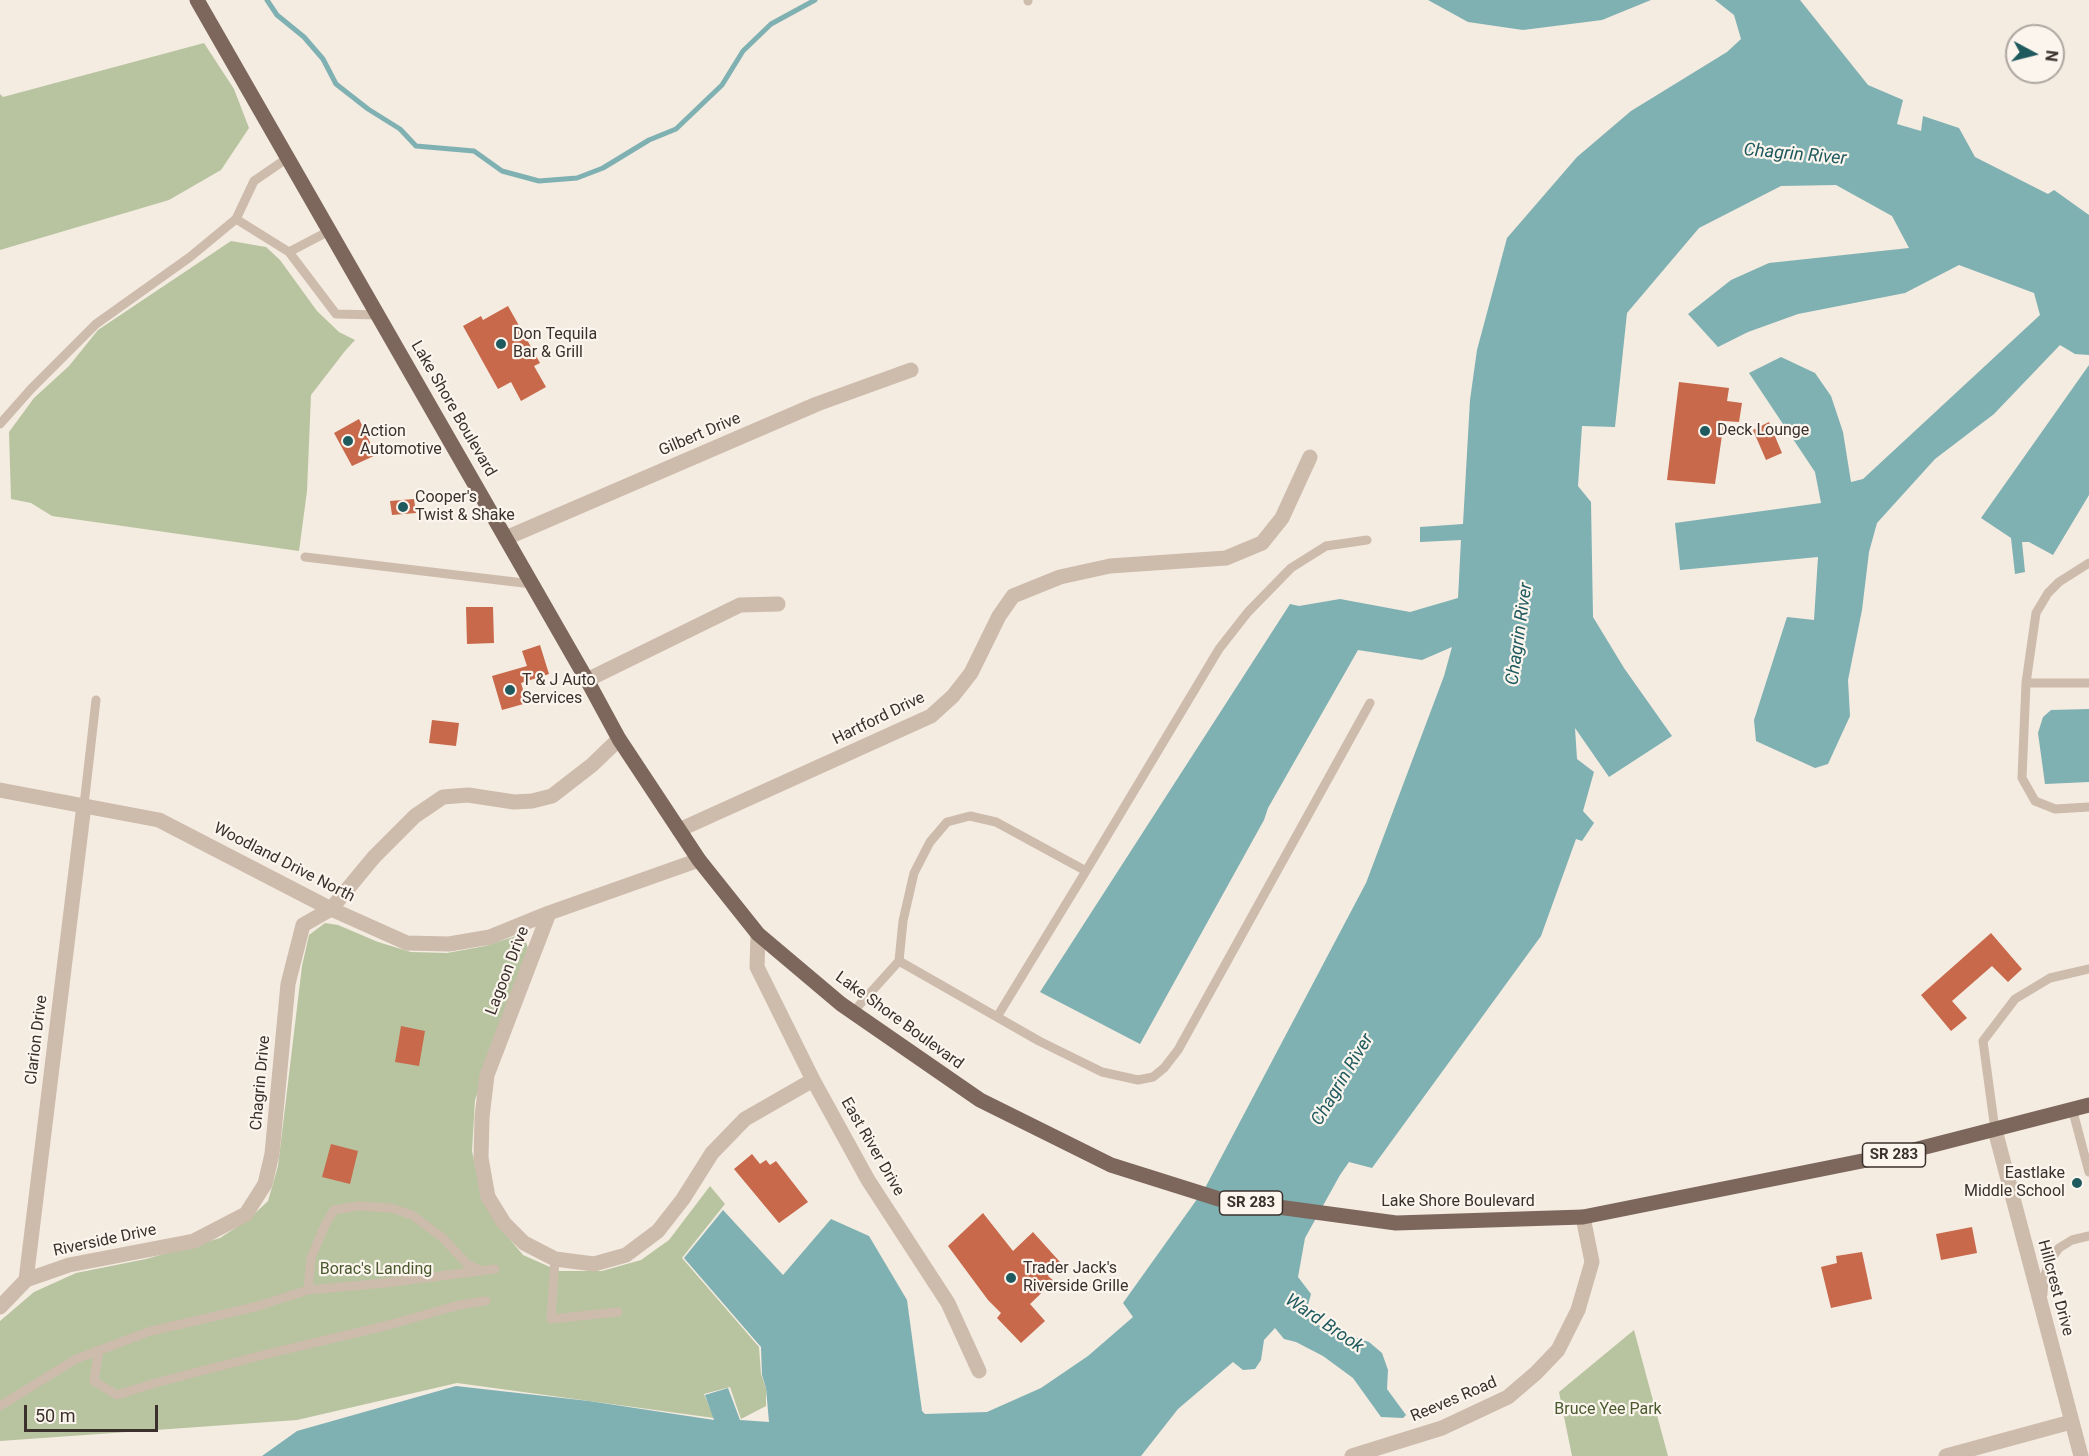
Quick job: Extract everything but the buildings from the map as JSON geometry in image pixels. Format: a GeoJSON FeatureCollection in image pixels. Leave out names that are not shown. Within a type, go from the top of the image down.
{"type":"FeatureCollection","features":[{"type":"Feature","properties":{"kind":"main road","name":"Lake Shore Boulevard"},"geometry":{"type":"LineString","coordinates":[[198,0],[507,538],[619,739],[699,860],[758,934],[853,1012],[980,1100],[1110,1165],[1219,1199],[1396,1223],[1583,1217],[1902,1154],[2089,1105]]}},
{"type":"Feature","properties":{"kind":"street","name":"Gilbert Drive"},"geometry":{"type":"LineString","coordinates":[[507,538],[817,404],[911,369]]}},
{"type":"Feature","properties":{"kind":"street","name":"Hartford Drive"},"geometry":{"type":"LineString","coordinates":[[679,830],[931,717],[953,696],[971,673],[999,616],[1013,596],[1060,577],[1110,566],[1226,558],[1262,543],[1281,518],[1310,457]]}},
{"type":"Feature","properties":{"kind":"street"},"geometry":{"type":"LineString","coordinates":[[587,680],[740,605],[778,604]]}},
{"type":"Feature","properties":{"kind":"street"},"geometry":{"type":"LineString","coordinates":[[331,909],[374,857],[415,816],[443,797],[468,795],[514,802],[532,801],[552,796],[619,739]]}},
{"type":"Feature","properties":{"kind":"street","name":"Woodland Drive North"},"geometry":{"type":"LineString","coordinates":[[0,790],[159,819],[331,909],[407,943],[449,944],[490,937],[549,913]]}},
{"type":"Feature","properties":{"kind":"street","name":"Clarion Drive"},"geometry":{"type":"LineString","coordinates":[[26,1280],[84,805]]}},
{"type":"Feature","properties":{"kind":"street","name":"Lagoon Drive"},"geometry":{"type":"LineString","coordinates":[[555,1259],[524,1244],[504,1223],[488,1197],[481,1158],[482,1117],[488,1075],[549,913],[699,860]]}},
{"type":"Feature","properties":{"kind":"street","name":"Chagrin Drive"},"geometry":{"type":"LineString","coordinates":[[194,1241],[246,1214],[265,1184],[272,1154],[288,984],[303,925],[331,909]]}},
{"type":"Feature","properties":{"kind":"street","name":"East River Drive"},"geometry":{"type":"LineString","coordinates":[[758,934],[757,967],[813,1080],[868,1180],[948,1303],[979,1371]]}},
{"type":"Feature","properties":{"kind":"street"},"geometry":{"type":"LineString","coordinates":[[555,1259],[594,1264],[626,1255],[658,1231],[683,1199],[712,1153],[745,1119],[813,1080]]}},
{"type":"Feature","properties":{"kind":"street","name":"Hillcrest Drive"},"geometry":{"type":"LineString","coordinates":[[1995,1130],[2081,1456]]}},
{"type":"Feature","properties":{"kind":"street","name":"Reeves Road"},"geometry":{"type":"LineString","coordinates":[[1352,1456],[1442,1428],[1508,1397],[1536,1373],[1558,1350],[1578,1310],[1592,1262],[1583,1217]]}},
{"type":"Feature","properties":{"kind":"street","name":"Riverside Drive"},"geometry":{"type":"LineString","coordinates":[[0,1307],[26,1280],[69,1265],[194,1241]]}},
{"type":"Feature","properties":{"kind":"street"},"geometry":{"type":"LineString","coordinates":[[1946,1456],[2072,1422]]}},
{"type":"Feature","properties":{"kind":"lane"},"geometry":{"type":"LineString","coordinates":[[0,424],[31,389],[96,324],[190,257],[236,219],[254,181],[289,157]]}},
{"type":"Feature","properties":{"kind":"lane"},"geometry":{"type":"LineString","coordinates":[[236,219],[289,252],[336,314],[379,315]]}},
{"type":"Feature","properties":{"kind":"lane"},"geometry":{"type":"LineString","coordinates":[[289,252],[331,230]]}},
{"type":"Feature","properties":{"kind":"lane"},"geometry":{"type":"LineString","coordinates":[[997,1017],[1220,649],[1248,612],[1291,568],[1326,546],[1367,540]]}},
{"type":"Feature","properties":{"kind":"lane"},"geometry":{"type":"LineString","coordinates":[[305,556],[532,584]]}},
{"type":"Feature","properties":{"kind":"lane"},"geometry":{"type":"LineString","coordinates":[[2089,563],[2059,582],[2048,593],[2036,613],[2026,683],[2022,778],[2035,801],[2055,809],[2089,807]]}},
{"type":"Feature","properties":{"kind":"lane"},"geometry":{"type":"LineString","coordinates":[[2026,683],[2089,683]]}},
{"type":"Feature","properties":{"kind":"lane"},"geometry":{"type":"LineString","coordinates":[[84,805],[96,700]]}},
{"type":"Feature","properties":{"kind":"lane"},"geometry":{"type":"LineString","coordinates":[[899,961],[997,1017],[1102,1072],[1138,1080],[1153,1077],[1164,1068],[1178,1050],[1370,703]]}},
{"type":"Feature","properties":{"kind":"lane"},"geometry":{"type":"LineString","coordinates":[[853,1012],[899,961],[903,921],[914,873],[930,842],[947,822],[970,816],[996,822],[1086,871]]}},
{"type":"Feature","properties":{"kind":"lane"},"geometry":{"type":"LineString","coordinates":[[1995,1130],[1983,1041],[2015,999],[2050,978],[2089,969]]}},
{"type":"Feature","properties":{"kind":"lane"},"geometry":{"type":"LineString","coordinates":[[2072,1108],[2089,1172]]}},
{"type":"Feature","properties":{"kind":"lane"},"geometry":{"type":"LineString","coordinates":[[308,1290],[311,1258],[325,1225],[334,1210],[358,1206],[391,1208],[412,1215],[443,1238],[467,1264],[482,1271]]}},
{"type":"Feature","properties":{"kind":"lane"},"geometry":{"type":"LineString","coordinates":[[2043,1315],[2044,1278],[2050,1260],[2059,1248],[2072,1240],[2089,1236]]}},
{"type":"Feature","properties":{"kind":"lane"},"geometry":{"type":"LineString","coordinates":[[555,1259],[550,1319],[618,1312]]}},
{"type":"Feature","properties":{"kind":"lane"},"geometry":{"type":"LineString","coordinates":[[0,1406],[76,1359],[151,1331],[255,1307],[308,1290],[495,1269]]}},
{"type":"Feature","properties":{"kind":"lane"},"geometry":{"type":"LineString","coordinates":[[99,1350],[94,1381],[117,1395],[155,1383],[389,1325],[459,1305],[486,1301]]}},
{"type":"Feature","properties":{"kind":"green space"},"geometry":{"type":"Polygon","coordinates":[[[204,43],[234,89],[249,128],[221,170],[169,200],[0,250],[0,94],[3,97],[204,43]]]}},
{"type":"Feature","properties":{"kind":"green space"},"geometry":{"type":"Polygon","coordinates":[[[231,241],[266,247],[280,260],[317,311],[339,332],[355,340],[311,395],[307,491],[299,551],[52,516],[31,503],[11,499],[9,432],[34,398],[69,366],[98,330],[231,241]]]}},
{"type":"Feature","properties":{"kind":"green space","name":"Borac's Landing"},"geometry":{"type":"Polygon","coordinates":[[[325,923],[338,925],[378,942],[411,952],[447,953],[485,946],[516,936],[525,939],[529,951],[475,1100],[472,1151],[481,1194],[503,1231],[523,1255],[559,1271],[602,1271],[641,1260],[669,1240],[710,1186],[725,1204],[682,1258],[759,1347],[761,1374],[766,1388],[766,1406],[741,1419],[730,1387],[704,1394],[714,1418],[457,1383],[297,1420],[0,1441],[0,1321],[34,1292],[76,1273],[146,1259],[220,1238],[249,1219],[268,1201],[278,1166],[302,966],[309,935],[325,923]]]}},
{"type":"Feature","properties":{"kind":"green space","name":"Bruce Yee Park"},"geometry":{"type":"Polygon","coordinates":[[[1634,1330],[1668,1456],[1572,1456],[1559,1392],[1634,1330]]]}},
{"type":"Feature","properties":{"kind":"water"},"geometry":{"type":"Polygon","coordinates":[[[1428,0],[1651,0],[1602,20],[1523,30],[1468,22],[1428,0]]]}},
{"type":"Feature","properties":{"kind":"water","name":"Chagrin River"},"geometry":{"type":"Polygon","coordinates":[[[1715,0],[1800,0],[1868,85],[1903,100],[1897,124],[1921,131],[1923,116],[1959,128],[1975,157],[2048,194],[2054,190],[2089,215],[2089,355],[2075,354],[2060,345],[1994,414],[1935,459],[1877,523],[1869,552],[1862,610],[1848,680],[1850,716],[1828,764],[1815,768],[1756,741],[1754,720],[1787,617],[1814,620],[1818,557],[1680,570],[1675,523],[1821,503],[1815,472],[1749,373],[1781,357],[1815,373],[1831,396],[1843,432],[1851,482],[1863,479],[2040,315],[2034,293],[1959,265],[1905,293],[1798,314],[1748,332],[1718,347],[1688,314],[1731,280],[1769,263],[1909,248],[1892,216],[1836,185],[1781,186],[1699,228],[1627,313],[1615,427],[1582,426],[1578,486],[1591,502],[1593,617],[1624,668],[1672,736],[1609,777],[1575,728],[1577,759],[1594,772],[1583,811],[1594,823],[1582,841],[1576,839],[1541,936],[1372,1168],[1349,1162],[1305,1238],[1298,1277],[1311,1294],[1305,1316],[1320,1326],[1369,1342],[1382,1353],[1388,1370],[1387,1389],[1406,1415],[1403,1418],[1381,1417],[1353,1378],[1323,1356],[1296,1342],[1284,1339],[1275,1328],[1264,1340],[1261,1360],[1255,1369],[1243,1370],[1233,1362],[1178,1409],[1141,1456],[262,1456],[297,1431],[456,1386],[589,1401],[714,1420],[705,1395],[728,1388],[740,1420],[769,1422],[766,1388],[762,1375],[761,1347],[684,1258],[723,1210],[783,1275],[831,1219],[869,1236],[907,1300],[922,1411],[925,1414],[987,1412],[1041,1388],[1088,1356],[1133,1317],[1123,1303],[1205,1188],[1366,883],[1444,676],[1452,647],[1422,660],[1358,650],[1268,808],[1264,820],[1140,1044],[1040,992],[1290,604],[1299,606],[1340,599],[1410,612],[1458,598],[1461,540],[1420,542],[1420,527],[1463,524],[1470,400],[1477,350],[1507,238],[1577,157],[1631,111],[1727,52],[1741,39],[1734,15],[1715,0]]]}},
{"type":"Feature","properties":{"kind":"water"},"geometry":{"type":"Polygon","coordinates":[[[2089,365],[2089,495],[2053,555],[2029,542],[2022,542],[2025,572],[2015,574],[2011,538],[1981,518],[2089,365]]]}},
{"type":"Feature","properties":{"kind":"water"},"geometry":{"type":"Polygon","coordinates":[[[2089,709],[2089,782],[2045,784],[2038,733],[2043,717],[2051,710],[2089,709]]]}},
{"type":"Feature","properties":{"kind":"waterway"},"geometry":{"type":"LineString","coordinates":[[267,0],[277,15],[304,37],[323,59],[336,84],[368,109],[400,129],[416,146],[474,151],[502,171],[539,181],[577,178],[603,168],[649,140],[676,129],[722,85],[743,51],[771,24],[815,0]]}},
{"type":"Feature","properties":{"kind":"place","name":"Don Tequila Bar & Grill"},"geometry":{"type":"Point","coordinates":[501,344]}},
{"type":"Feature","properties":{"kind":"place","name":"Deck Lounge"},"geometry":{"type":"Point","coordinates":[1705,431]}},
{"type":"Feature","properties":{"kind":"place","name":"Action Automotive"},"geometry":{"type":"Point","coordinates":[348,441]}},
{"type":"Feature","properties":{"kind":"place","name":"Cooper's Twist & Shake"},"geometry":{"type":"Point","coordinates":[403,507]}},
{"type":"Feature","properties":{"kind":"place","name":"T & J Auto Services"},"geometry":{"type":"Point","coordinates":[510,690]}},
{"type":"Feature","properties":{"kind":"place","name":"Eastlake Middle School"},"geometry":{"type":"Point","coordinates":[2077,1183]}},
{"type":"Feature","properties":{"kind":"place","name":"Trader Jack's Riverside Grille"},"geometry":{"type":"Point","coordinates":[1011,1278]}},
{"type":"Feature","properties":{"kind":"water label","name":"Ward Brook"},"geometry":{"type":"Point","coordinates":[1324,1324]}}]}
